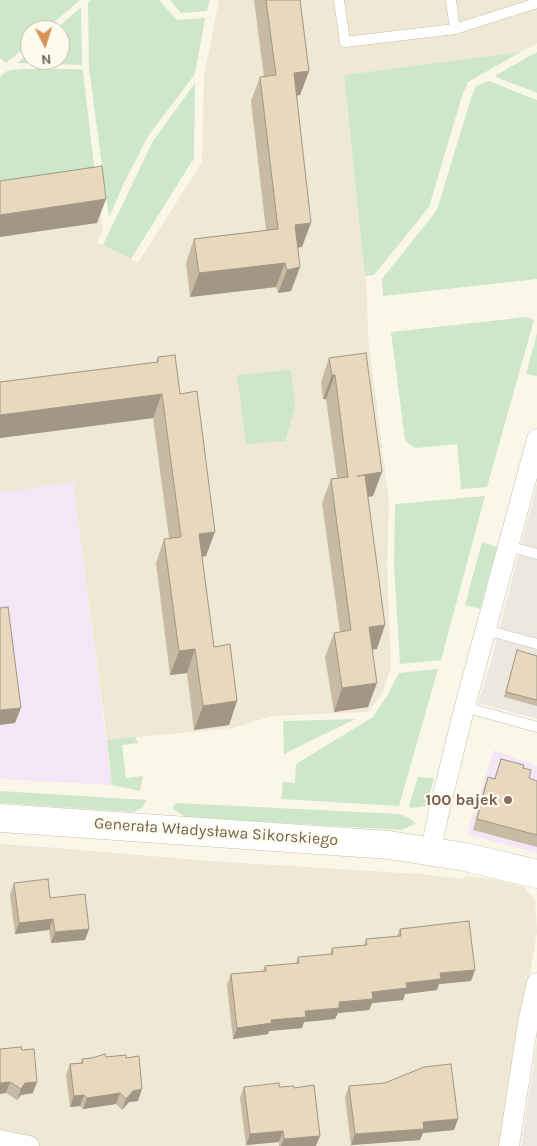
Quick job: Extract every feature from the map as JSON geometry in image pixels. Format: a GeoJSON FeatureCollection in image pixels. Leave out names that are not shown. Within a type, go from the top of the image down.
{"type":"FeatureCollection","features":[{"type":"Feature","properties":{"kind":"main road","name":"Generała Władysława Sikorskiego"},"geometry":{"type":"LineString","coordinates":[[0,818],[355,842],[431,850],[537,874]]}},
{"type":"Feature","properties":{"kind":"street"},"geometry":{"type":"LineString","coordinates":[[431,850],[464,707],[508,546],[533,468],[537,439]]}},
{"type":"Feature","properties":{"kind":"street"},"geometry":{"type":"LineString","coordinates":[[509,1146],[533,1023],[537,983]]}},
{"type":"Feature","properties":{"kind":"street"},"geometry":{"type":"LineString","coordinates":[[0,1140],[29,1146]]}},
{"type":"Feature","properties":{"kind":"lane"},"geometry":{"type":"LineString","coordinates":[[339,0],[345,42],[455,29],[537,3]]}},
{"type":"Feature","properties":{"kind":"lane"},"geometry":{"type":"LineString","coordinates":[[451,0],[455,29]]}},
{"type":"Feature","properties":{"kind":"lane"},"geometry":{"type":"LineString","coordinates":[[508,546],[537,554]]}},
{"type":"Feature","properties":{"kind":"lane"},"geometry":{"type":"LineString","coordinates":[[486,630],[537,644]]}},
{"type":"Feature","properties":{"kind":"lane"},"geometry":{"type":"LineString","coordinates":[[464,707],[537,727]]}},
{"type":"Feature","properties":{"kind":"shaded area"},"geometry":{"type":"Polygon","coordinates":[[[219,0],[537,0],[537,43],[521,52],[344,75],[367,294],[368,336],[389,502],[387,565],[391,667],[383,692],[368,712],[272,716],[233,728],[107,740],[73,483],[0,493],[0,195],[96,182],[103,231],[97,242],[138,263],[202,162],[204,76],[219,0]]]}},
{"type":"Feature","properties":{"kind":"shaded area"},"geometry":{"type":"Polygon","coordinates":[[[73,482],[112,785],[0,779],[0,493],[73,482]]]}},
{"type":"Feature","properties":{"kind":"shaded area"},"geometry":{"type":"Polygon","coordinates":[[[537,484],[537,719],[478,703],[490,665],[537,484]]]}},
{"type":"Feature","properties":{"kind":"shaded area","name":"100 bajek"},"geometry":{"type":"Polygon","coordinates":[[[494,750],[537,766],[537,853],[467,834],[494,750]]]}},
{"type":"Feature","properties":{"kind":"shaded area"},"geometry":{"type":"Polygon","coordinates":[[[0,844],[209,861],[419,874],[463,879],[465,876],[497,880],[524,887],[535,900],[537,932],[501,1146],[0,1146],[0,844]]]}},
{"type":"Feature","properties":{"kind":"shaded area"},"geometry":{"type":"Polygon","coordinates":[[[537,1041],[537,1146],[521,1146],[537,1041]]]}},
{"type":"Feature","properties":{"kind":"green space"},"geometry":{"type":"Polygon","coordinates":[[[0,0],[80,0],[57,20],[20,20],[20,51],[6,63],[0,58],[0,0]]]}},
{"type":"Feature","properties":{"kind":"green space"},"geometry":{"type":"Polygon","coordinates":[[[91,0],[159,0],[177,20],[205,18],[195,74],[148,136],[123,185],[109,218],[89,68],[88,2],[91,0]]]}},
{"type":"Feature","properties":{"kind":"green space"},"geometry":{"type":"Polygon","coordinates":[[[170,0],[210,0],[207,11],[181,13],[170,0]]]}},
{"type":"Feature","properties":{"kind":"green space"},"geometry":{"type":"Polygon","coordinates":[[[81,7],[82,65],[70,65],[70,20],[66,20],[81,7]]]}},
{"type":"Feature","properties":{"kind":"green space"},"geometry":{"type":"Polygon","coordinates":[[[521,52],[468,82],[462,96],[429,207],[374,275],[365,276],[344,75],[521,52]]]}},
{"type":"Feature","properties":{"kind":"green space"},"geometry":{"type":"Polygon","coordinates":[[[537,52],[537,93],[496,77],[496,75],[537,52]]]}},
{"type":"Feature","properties":{"kind":"green space"},"geometry":{"type":"Polygon","coordinates":[[[81,69],[83,71],[96,182],[0,195],[0,77],[7,71],[81,69]]]}},
{"type":"Feature","properties":{"kind":"green space"},"geometry":{"type":"Polygon","coordinates":[[[489,81],[537,100],[537,279],[383,296],[382,279],[437,210],[471,98],[476,86],[489,81]]]}},
{"type":"Feature","properties":{"kind":"green space"},"geometry":{"type":"Polygon","coordinates":[[[195,83],[194,158],[131,259],[103,245],[153,141],[195,83]]]}},
{"type":"Feature","properties":{"kind":"green space"},"geometry":{"type":"Polygon","coordinates":[[[527,317],[534,320],[487,487],[461,489],[457,444],[416,448],[405,440],[391,332],[527,317]]]}},
{"type":"Feature","properties":{"kind":"green space"},"geometry":{"type":"Polygon","coordinates":[[[537,333],[537,376],[526,374],[537,333]]]}},
{"type":"Feature","properties":{"kind":"green space"},"geometry":{"type":"Polygon","coordinates":[[[291,370],[295,407],[285,441],[246,444],[237,375],[291,370]]]}},
{"type":"Feature","properties":{"kind":"green space"},"geometry":{"type":"Polygon","coordinates":[[[485,496],[441,660],[400,664],[394,565],[395,504],[485,496]]]}},
{"type":"Feature","properties":{"kind":"green space"},"geometry":{"type":"Polygon","coordinates":[[[482,542],[497,547],[480,609],[465,605],[482,542]]]}},
{"type":"Feature","properties":{"kind":"green space"},"geometry":{"type":"Polygon","coordinates":[[[438,669],[399,806],[281,799],[283,782],[295,783],[296,764],[373,717],[399,673],[438,669]]]}},
{"type":"Feature","properties":{"kind":"green space"},"geometry":{"type":"Polygon","coordinates":[[[355,719],[284,754],[283,721],[355,719]]]}},
{"type":"Feature","properties":{"kind":"green space"},"geometry":{"type":"Polygon","coordinates":[[[135,737],[138,743],[122,745],[126,778],[143,776],[140,791],[112,785],[107,740],[135,737]]]}},
{"type":"Feature","properties":{"kind":"green space"},"geometry":{"type":"Polygon","coordinates":[[[418,777],[434,778],[427,806],[410,808],[409,805],[418,777]]]}},
{"type":"Feature","properties":{"kind":"green space"},"geometry":{"type":"Polygon","coordinates":[[[0,791],[147,800],[142,808],[133,812],[0,803],[0,791]]]}},
{"type":"Feature","properties":{"kind":"green space"},"geometry":{"type":"Polygon","coordinates":[[[176,803],[398,814],[410,818],[416,824],[401,830],[185,817],[172,808],[176,803]]]}},
{"type":"Feature","properties":{"kind":"building"},"geometry":{"type":"Polygon","coordinates":[[[266,0],[300,0],[309,71],[294,73],[311,223],[295,225],[300,267],[287,270],[285,263],[199,273],[194,239],[278,229],[260,77],[276,75],[266,0]]]}},
{"type":"Feature","properties":{"kind":"building"},"geometry":{"type":"Polygon","coordinates":[[[102,166],[106,199],[0,215],[0,181],[102,166]]]}},
{"type":"Feature","properties":{"kind":"building"},"geometry":{"type":"Polygon","coordinates":[[[366,353],[382,472],[357,476],[365,475],[385,625],[369,627],[377,683],[342,688],[334,633],[351,630],[331,479],[348,477],[335,375],[332,375],[329,358],[366,353]]]}},
{"type":"Feature","properties":{"kind":"building"},"geometry":{"type":"Polygon","coordinates":[[[175,355],[180,394],[197,391],[215,532],[199,534],[214,647],[230,644],[237,701],[203,706],[195,649],[179,651],[164,539],[181,537],[162,394],[0,415],[0,382],[158,362],[158,357],[175,355]]]}},
{"type":"Feature","properties":{"kind":"building"},"geometry":{"type":"Polygon","coordinates":[[[8,607],[21,708],[0,710],[0,608],[8,607]]]}},
{"type":"Feature","properties":{"kind":"building"},"geometry":{"type":"Polygon","coordinates":[[[517,650],[537,656],[537,700],[506,692],[517,650]]]}},
{"type":"Feature","properties":{"kind":"building","name":"100 bajek"},"geometry":{"type":"Polygon","coordinates":[[[501,759],[524,765],[523,768],[531,770],[529,778],[537,781],[537,835],[477,819],[488,777],[495,779],[501,759]]]}},
{"type":"Feature","properties":{"kind":"building"},"geometry":{"type":"Polygon","coordinates":[[[48,879],[50,898],[85,894],[89,929],[55,932],[53,919],[19,923],[14,883],[48,879]]]}},
{"type":"Feature","properties":{"kind":"building"},"geometry":{"type":"Polygon","coordinates":[[[469,921],[475,970],[440,973],[441,979],[406,983],[407,988],[372,992],[373,999],[339,1002],[339,1008],[305,1011],[306,1017],[271,1020],[272,1023],[237,1028],[231,974],[266,971],[265,966],[299,963],[298,957],[333,954],[332,948],[367,945],[366,939],[401,936],[400,929],[469,921]]]}},
{"type":"Feature","properties":{"kind":"building"},"geometry":{"type":"Polygon","coordinates":[[[21,1047],[22,1050],[34,1049],[37,1082],[25,1083],[21,1089],[10,1082],[0,1083],[0,1049],[21,1047]]]}},
{"type":"Feature","properties":{"kind":"building"},"geometry":{"type":"Polygon","coordinates":[[[105,1054],[106,1057],[126,1055],[126,1058],[139,1056],[142,1089],[133,1091],[126,1099],[120,1093],[87,1098],[84,1095],[74,1096],[70,1064],[83,1063],[82,1059],[105,1054]]]}},
{"type":"Feature","properties":{"kind":"building"},"geometry":{"type":"Polygon","coordinates":[[[451,1064],[458,1119],[423,1122],[424,1129],[355,1134],[349,1086],[385,1083],[424,1067],[451,1064]]]}},
{"type":"Feature","properties":{"kind":"building"},"geometry":{"type":"Polygon","coordinates":[[[279,1083],[279,1087],[294,1086],[294,1088],[314,1085],[320,1136],[284,1139],[283,1131],[250,1134],[244,1087],[279,1083]]]}},
{"type":"Feature","properties":{"kind":"place","name":"100 bajek"},"geometry":{"type":"Point","coordinates":[508,800]}}]}
